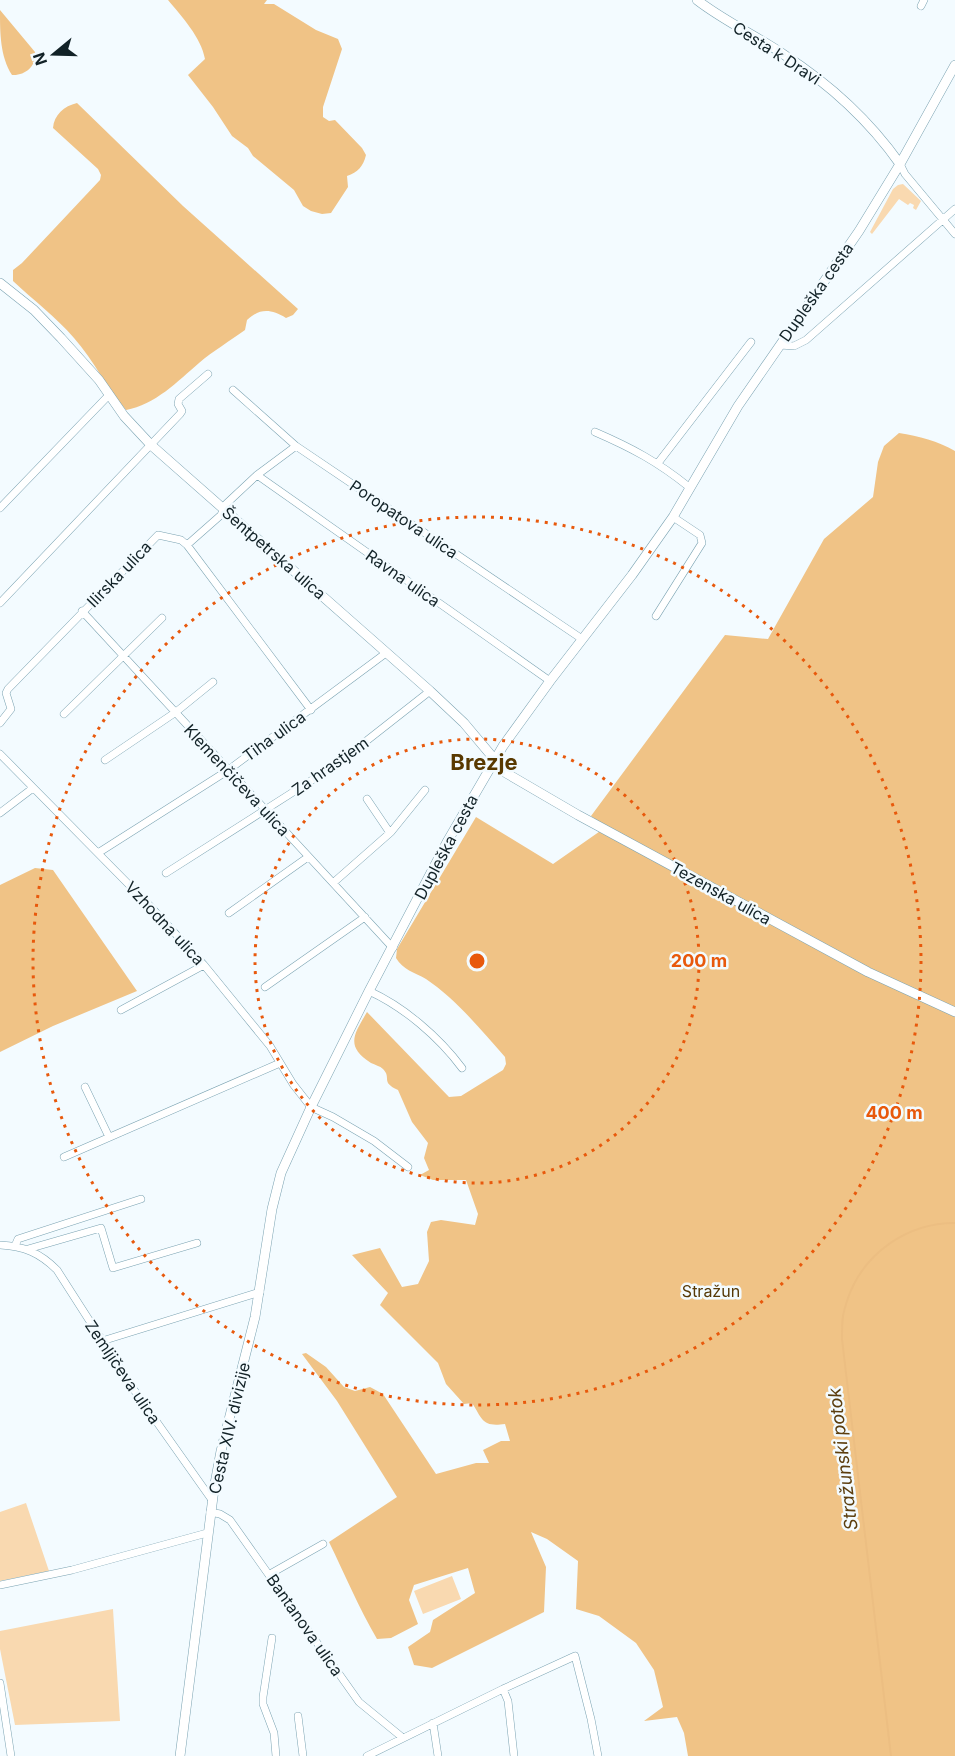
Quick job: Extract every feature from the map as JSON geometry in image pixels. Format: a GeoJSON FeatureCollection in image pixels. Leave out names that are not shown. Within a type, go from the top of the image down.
{"type":"FeatureCollection","features":[{"type":"Feature","properties":{"kind":"street","name":"Cesta k Dravi"},"geometry":{"type":"LineString","coordinates":[[697,0],[781,52],[831,88],[874,129],[900,164]]}},
{"type":"Feature","properties":{"kind":"street","name":"Dupleška cesta"},"geometry":{"type":"LineString","coordinates":[[311,1107],[447,842],[494,761],[550,681],[632,575],[673,517],[738,406],[842,257],[900,164],[955,65]]}},
{"type":"Feature","properties":{"kind":"street"},"geometry":{"type":"LineString","coordinates":[[900,164],[905,174],[955,234]]}},
{"type":"Feature","properties":{"kind":"street"},"geometry":{"type":"LineString","coordinates":[[780,345],[794,346],[806,340],[955,209]]}},
{"type":"Feature","properties":{"kind":"street","name":"Šentpetrska ulica"},"geometry":{"type":"LineString","coordinates":[[0,283],[34,310],[61,338],[124,416],[151,445],[430,691],[464,723],[494,761]]}},
{"type":"Feature","properties":{"kind":"street"},"geometry":{"type":"LineString","coordinates":[[658,463],[751,342]]}},
{"type":"Feature","properties":{"kind":"street"},"geometry":{"type":"LineString","coordinates":[[0,603],[180,414],[179,399],[208,374]]}},
{"type":"Feature","properties":{"kind":"street","name":"Poropatova ulica"},"geometry":{"type":"LineString","coordinates":[[232,390],[296,446],[582,639]]}},
{"type":"Feature","properties":{"kind":"street"},"geometry":{"type":"LineString","coordinates":[[0,508],[109,395]]}},
{"type":"Feature","properties":{"kind":"street"},"geometry":{"type":"LineString","coordinates":[[595,432],[630,447],[658,463],[689,488]]}},
{"type":"Feature","properties":{"kind":"street"},"geometry":{"type":"LineString","coordinates":[[296,446],[257,475],[226,504],[221,515],[187,545],[311,710]]}},
{"type":"Feature","properties":{"kind":"street","name":"Ravna ulica"},"geometry":{"type":"LineString","coordinates":[[257,475],[550,681]]}},
{"type":"Feature","properties":{"kind":"street"},"geometry":{"type":"LineString","coordinates":[[656,616],[702,543],[700,535],[673,517]]}},
{"type":"Feature","properties":{"kind":"street","name":"Ilirska ulica"},"geometry":{"type":"LineString","coordinates":[[0,723],[11,709],[6,693],[8,689],[155,536],[164,535],[181,540],[187,545]]}},
{"type":"Feature","properties":{"kind":"street","name":"Klemenčičeva ulica"},"geometry":{"type":"LineString","coordinates":[[82,611],[176,712],[227,771],[393,948]]}},
{"type":"Feature","properties":{"kind":"street"},"geometry":{"type":"LineString","coordinates":[[64,714],[162,618]]}},
{"type":"Feature","properties":{"kind":"street","name":"Tiha ulica"},"geometry":{"type":"LineString","coordinates":[[98,852],[227,771],[386,653]]}},
{"type":"Feature","properties":{"kind":"street"},"geometry":{"type":"LineString","coordinates":[[105,760],[176,712],[213,682]]}},
{"type":"Feature","properties":{"kind":"street","name":"Za hrastjem"},"geometry":{"type":"LineString","coordinates":[[165,873],[265,811],[351,753],[430,691]]}},
{"type":"Feature","properties":{"kind":"street","name":"Vzhodna ulica"},"geometry":{"type":"LineString","coordinates":[[0,754],[98,852],[204,965],[259,1031],[311,1107]]}},
{"type":"Feature","properties":{"kind":"street","name":"Tezenska ulica"},"geometry":{"type":"LineString","coordinates":[[494,761],[506,773],[718,891],[868,972],[955,1012]]}},
{"type":"Feature","properties":{"kind":"street"},"geometry":{"type":"LineString","coordinates":[[0,813],[33,788]]}},
{"type":"Feature","properties":{"kind":"street"},"geometry":{"type":"LineString","coordinates":[[333,883],[390,832],[425,789]]}},
{"type":"Feature","properties":{"kind":"street"},"geometry":{"type":"LineString","coordinates":[[368,799],[390,832]]}},
{"type":"Feature","properties":{"kind":"street"},"geometry":{"type":"LineString","coordinates":[[229,913],[308,856]]}},
{"type":"Feature","properties":{"kind":"street"},"geometry":{"type":"LineString","coordinates":[[265,987],[365,917]]}},
{"type":"Feature","properties":{"kind":"street"},"geometry":{"type":"LineString","coordinates":[[122,1010],[204,965]]}},
{"type":"Feature","properties":{"kind":"street"},"geometry":{"type":"LineString","coordinates":[[369,991],[398,1007],[415,1021],[453,1055],[462,1068]]}},
{"type":"Feature","properties":{"kind":"street"},"geometry":{"type":"LineString","coordinates":[[64,1157],[280,1063]]}},
{"type":"Feature","properties":{"kind":"street"},"geometry":{"type":"LineString","coordinates":[[85,1087],[109,1137]]}},
{"type":"Feature","properties":{"kind":"street"},"geometry":{"type":"LineString","coordinates":[[311,1107],[374,1141],[408,1167]]}},
{"type":"Feature","properties":{"kind":"street","name":"Cesta XIV. divizije"},"geometry":{"type":"LineString","coordinates":[[180,1756],[207,1533],[221,1451],[248,1350],[277,1186],[311,1107]]}},
{"type":"Feature","properties":{"kind":"street"},"geometry":{"type":"LineString","coordinates":[[15,1246],[18,1239],[141,1199]]}},
{"type":"Feature","properties":{"kind":"street","name":"Zemljičeva ulica"},"geometry":{"type":"LineString","coordinates":[[28,1249],[101,1228],[113,1268],[197,1243]]}},
{"type":"Feature","properties":{"kind":"street","name":"Zemljičeva ulica"},"geometry":{"type":"LineString","coordinates":[[0,1245],[28,1249],[47,1260],[57,1270],[102,1341],[212,1500]]}},
{"type":"Feature","properties":{"kind":"street"},"geometry":{"type":"LineString","coordinates":[[102,1341],[260,1292]]}},
{"type":"Feature","properties":{"kind":"street","name":"Bantanova ulica"},"geometry":{"type":"LineString","coordinates":[[210,1512],[220,1514],[230,1520],[359,1702],[402,1738]]}},
{"type":"Feature","properties":{"kind":"street"},"geometry":{"type":"LineString","coordinates":[[0,1585],[72,1570],[207,1533]]}},
{"type":"Feature","properties":{"kind":"street"},"geometry":{"type":"LineString","coordinates":[[270,1574],[323,1544]]}},
{"type":"Feature","properties":{"kind":"street"},"geometry":{"type":"LineString","coordinates":[[272,1638],[263,1704],[274,1733],[276,1756]]}},
{"type":"Feature","properties":{"kind":"street"},"geometry":{"type":"LineString","coordinates":[[368,1756],[575,1656],[598,1756]]}},
{"type":"Feature","properties":{"kind":"street"},"geometry":{"type":"LineString","coordinates":[[0,1683],[11,1756]]}},
{"type":"Feature","properties":{"kind":"street"},"geometry":{"type":"LineString","coordinates":[[503,1689],[508,1701],[514,1756]]}},
{"type":"Feature","properties":{"kind":"street"},"geometry":{"type":"LineString","coordinates":[[298,1716],[303,1756]]}},
{"type":"Feature","properties":{"kind":"street"},"geometry":{"type":"LineString","coordinates":[[433,1723],[438,1756]]}},
{"type":"Feature","properties":{"kind":"shaded area"},"geometry":{"type":"Polygon","coordinates":[[[903,184],[921,201],[916,210],[913,208],[914,205],[910,203],[908,205],[899,199],[872,234],[870,232],[893,189],[903,184]]]}},
{"type":"Feature","properties":{"kind":"shaded area"},"geometry":{"type":"Polygon","coordinates":[[[26,1503],[49,1571],[0,1581],[0,1512],[26,1503]]]}},
{"type":"Feature","properties":{"kind":"shaded area"},"geometry":{"type":"Polygon","coordinates":[[[452,1576],[461,1599],[423,1614],[414,1591],[452,1576]]]}},
{"type":"Feature","properties":{"kind":"shaded area"},"geometry":{"type":"Polygon","coordinates":[[[113,1609],[120,1721],[15,1725],[0,1649],[0,1631],[113,1609]]]}},
{"type":"Feature","properties":{"kind":"green space"},"geometry":{"type":"Polygon","coordinates":[[[168,0],[267,0],[264,4],[274,4],[316,30],[338,39],[342,49],[323,107],[323,117],[329,121],[335,120],[366,155],[360,168],[347,176],[348,187],[331,213],[322,214],[303,206],[294,190],[232,136],[188,75],[205,59],[203,51],[190,28],[168,0]]]}},
{"type":"Feature","properties":{"kind":"green space"},"geometry":{"type":"Polygon","coordinates":[[[0,10],[35,52],[32,65],[22,74],[12,75],[5,60],[0,10]]]}},
{"type":"Feature","properties":{"kind":"green space"},"geometry":{"type":"Polygon","coordinates":[[[77,103],[183,206],[298,309],[286,318],[266,311],[256,313],[247,320],[245,330],[204,359],[166,391],[147,403],[126,410],[74,338],[13,281],[13,270],[100,180],[101,175],[98,169],[53,128],[60,112],[77,103]]]}},
{"type":"Feature","properties":{"kind":"green space","name":"Stražun"},"geometry":{"type":"Polygon","coordinates":[[[899,433],[928,439],[955,451],[955,1756],[688,1756],[684,1733],[677,1717],[644,1721],[663,1707],[654,1670],[636,1643],[599,1616],[576,1609],[578,1561],[547,1539],[531,1532],[546,1567],[544,1612],[432,1668],[414,1665],[408,1647],[430,1632],[433,1620],[475,1593],[468,1568],[414,1585],[409,1600],[418,1624],[391,1638],[377,1639],[329,1542],[397,1497],[337,1401],[302,1354],[306,1353],[326,1367],[344,1387],[355,1391],[370,1387],[383,1394],[436,1474],[476,1463],[489,1463],[483,1450],[501,1441],[510,1441],[505,1424],[492,1424],[484,1421],[472,1403],[464,1404],[446,1384],[438,1363],[380,1305],[388,1293],[352,1255],[380,1248],[402,1287],[418,1284],[429,1261],[427,1232],[431,1222],[441,1220],[475,1225],[478,1214],[466,1180],[433,1180],[420,1175],[429,1170],[424,1158],[428,1143],[412,1122],[398,1090],[389,1085],[387,1075],[382,1068],[371,1063],[357,1051],[354,1039],[356,1033],[367,1012],[449,1097],[461,1096],[503,1070],[506,1064],[505,1057],[468,1015],[437,987],[405,968],[396,958],[397,949],[476,817],[553,864],[606,827],[591,816],[725,635],[768,639],[824,539],[873,497],[878,462],[884,446],[899,433]]]}},
{"type":"Feature","properties":{"kind":"green space"},"geometry":{"type":"Polygon","coordinates":[[[35,868],[53,870],[137,991],[53,1026],[0,1052],[0,885],[35,868]]]}},
{"type":"Feature","properties":{"kind":"waterway","name":"Stražunski potok"},"geometry":{"type":"LineString","coordinates":[[891,1756],[842,1339],[844,1309],[855,1282],[876,1254],[904,1235],[920,1228],[955,1223]]}},
{"type":"Feature","properties":{"kind":"district","name":"Brezje"},"geometry":{"type":"Point","coordinates":[484,762]}}]}
